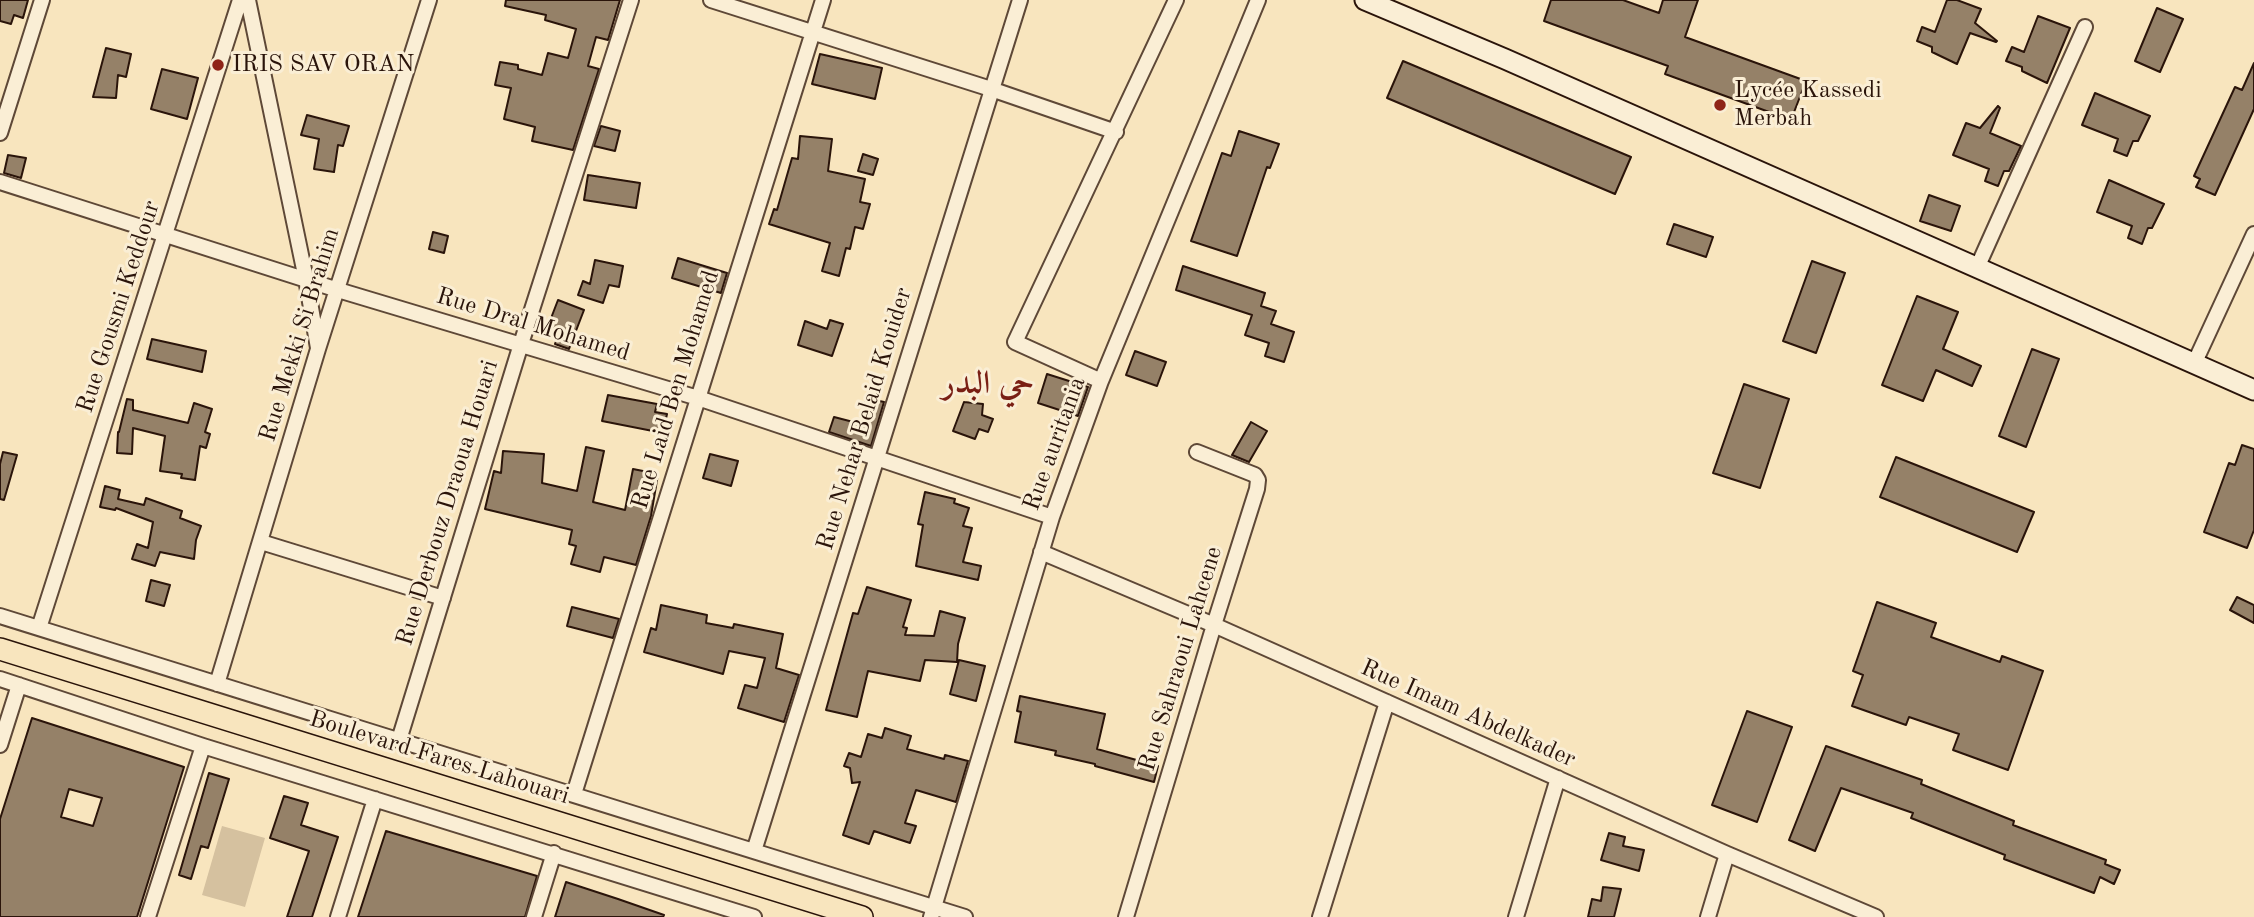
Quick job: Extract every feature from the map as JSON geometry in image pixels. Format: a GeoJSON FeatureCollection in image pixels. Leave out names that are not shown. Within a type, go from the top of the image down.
{"type":"FeatureCollection","features":[{"type":"Feature","properties":{"kind":"main road","name":"Boulevard Fares Lahouari"},"geometry":{"type":"LineString","coordinates":[[0,649],[862,917]]}},
{"type":"Feature","properties":{"kind":"street"},"geometry":{"type":"LineString","coordinates":[[0,133],[42,0]]}},
{"type":"Feature","properties":{"kind":"street","name":"Rue Gousmi Keddour"},"geometry":{"type":"LineString","coordinates":[[39,628],[240,0]]}},
{"type":"Feature","properties":{"kind":"street"},"geometry":{"type":"LineString","coordinates":[[248,0],[318,349]]}},
{"type":"Feature","properties":{"kind":"street","name":"Rue Mekki Si Brahim"},"geometry":{"type":"LineString","coordinates":[[217,684],[318,349],[429,0]]}},
{"type":"Feature","properties":{"kind":"street","name":"Rue Derbouz Draoua Houari"},"geometry":{"type":"LineString","coordinates":[[399,740],[631,0]]}},
{"type":"Feature","properties":{"kind":"street"},"geometry":{"type":"LineString","coordinates":[[711,0],[991,89],[1116,132]]}},
{"type":"Feature","properties":{"kind":"street","name":"Rue Laid Ben Mohamed"},"geometry":{"type":"LineString","coordinates":[[574,794],[823,0]]}},
{"type":"Feature","properties":{"kind":"street","name":"Rue Nehar Belaid Kouider"},"geometry":{"type":"LineString","coordinates":[[754,851],[1020,0]]}},
{"type":"Feature","properties":{"kind":"street"},"geometry":{"type":"LineString","coordinates":[[1101,381],[1015,342],[1176,0]]}},
{"type":"Feature","properties":{"kind":"street","name":"Rue auritania"},"geometry":{"type":"LineString","coordinates":[[932,912],[1052,516],[1101,381],[1258,0]]}},
{"type":"Feature","properties":{"kind":"street"},"geometry":{"type":"LineString","coordinates":[[1365,0],[1505,59],[2254,390]]}},
{"type":"Feature","properties":{"kind":"street"},"geometry":{"type":"LineString","coordinates":[[1977,268],[2085,27]]}},
{"type":"Feature","properties":{"kind":"street","name":"Rue Dral Mohamed"},"geometry":{"type":"LineString","coordinates":[[0,182],[338,290],[698,398],[1052,516]]}},
{"type":"Feature","properties":{"kind":"street"},"geometry":{"type":"LineString","coordinates":[[2194,364],[2254,234]]}},
{"type":"Feature","properties":{"kind":"street","name":"Rue Sahraoui Lahcene"},"geometry":{"type":"LineString","coordinates":[[1126,917],[1258,480],[1255,475],[1197,452]]}},
{"type":"Feature","properties":{"kind":"street"},"geometry":{"type":"LineString","coordinates":[[261,542],[443,598]]}},
{"type":"Feature","properties":{"kind":"street","name":"Rue Imam Abdelkader"},"geometry":{"type":"LineString","coordinates":[[1041,552],[1214,625],[1727,854],[1876,917]]}},
{"type":"Feature","properties":{"kind":"street"},"geometry":{"type":"LineString","coordinates":[[0,616],[754,851],[932,912],[965,917]]}},
{"type":"Feature","properties":{"kind":"street"},"geometry":{"type":"LineString","coordinates":[[0,680],[203,746],[554,853],[733,914],[754,917]]}},
{"type":"Feature","properties":{"kind":"street"},"geometry":{"type":"LineString","coordinates":[[0,745],[19,685]]}},
{"type":"Feature","properties":{"kind":"street"},"geometry":{"type":"LineString","coordinates":[[1320,917],[1387,702]]}},
{"type":"Feature","properties":{"kind":"street"},"geometry":{"type":"LineString","coordinates":[[148,917],[203,746]]}},
{"type":"Feature","properties":{"kind":"street"},"geometry":{"type":"LineString","coordinates":[[1516,917],[1558,778]]}},
{"type":"Feature","properties":{"kind":"street"},"geometry":{"type":"LineString","coordinates":[[338,917],[375,799]]}},
{"type":"Feature","properties":{"kind":"street"},"geometry":{"type":"LineString","coordinates":[[534,917],[554,853]]}},
{"type":"Feature","properties":{"kind":"street"},"geometry":{"type":"LineString","coordinates":[[1708,917],[1727,854]]}},
{"type":"Feature","properties":{"kind":"shaded area"},"geometry":{"type":"Polygon","coordinates":[[[222,826],[265,838],[245,907],[202,895],[222,826]]]}},
{"type":"Feature","properties":{"kind":"building"},"geometry":{"type":"Polygon","coordinates":[[[0,0],[28,0],[23,18],[14,15],[11,24],[0,21],[0,0]]]}},
{"type":"Feature","properties":{"kind":"building"},"geometry":{"type":"Polygon","coordinates":[[[506,0],[620,0],[608,40],[596,37],[588,66],[599,69],[573,150],[532,141],[535,127],[504,119],[511,88],[495,85],[500,62],[518,65],[518,69],[542,75],[548,53],[568,58],[576,29],[545,20],[546,15],[505,6],[506,0]]]}},
{"type":"Feature","properties":{"kind":"building"},"geometry":{"type":"Polygon","coordinates":[[[1551,0],[1623,0],[1659,13],[1663,0],[1698,0],[1685,37],[1806,81],[1791,120],[1665,74],[1668,66],[1544,21],[1551,0]]]}},
{"type":"Feature","properties":{"kind":"building"},"geometry":{"type":"Polygon","coordinates":[[[1947,0],[1957,0],[1981,9],[1975,23],[1997,41],[1970,33],[1957,64],[1932,52],[1932,47],[1917,41],[1922,27],[1935,32],[1947,0]]]}},
{"type":"Feature","properties":{"kind":"building"},"geometry":{"type":"Polygon","coordinates":[[[2157,8],[2183,19],[2160,72],[2135,61],[2157,8]]]}},
{"type":"Feature","properties":{"kind":"building"},"geometry":{"type":"Polygon","coordinates":[[[2038,16],[2070,28],[2047,83],[2022,71],[2022,67],[2006,61],[2012,47],[2024,52],[2038,16]]]}},
{"type":"Feature","properties":{"kind":"building"},"geometry":{"type":"Polygon","coordinates":[[[106,48],[131,54],[126,77],[118,75],[116,98],[93,97],[106,48]]]}},
{"type":"Feature","properties":{"kind":"building"},"geometry":{"type":"Polygon","coordinates":[[[820,54],[882,68],[875,99],[812,84],[820,54]]]}},
{"type":"Feature","properties":{"kind":"building"},"geometry":{"type":"Polygon","coordinates":[[[1403,61],[1631,157],[1615,194],[1387,98],[1403,61]]]}},
{"type":"Feature","properties":{"kind":"building"},"geometry":{"type":"Polygon","coordinates":[[[2254,63],[2254,109],[2215,195],[2196,187],[2200,179],[2194,176],[2235,87],[2242,90],[2254,63]]]}},
{"type":"Feature","properties":{"kind":"building"},"geometry":{"type":"Polygon","coordinates":[[[162,69],[198,78],[187,119],[151,109],[162,69]]]}},
{"type":"Feature","properties":{"kind":"building"},"geometry":{"type":"Polygon","coordinates":[[[2095,93],[2150,116],[2138,141],[2133,141],[2127,156],[2114,151],[2118,139],[2082,125],[2095,93]]]}},
{"type":"Feature","properties":{"kind":"building"},"geometry":{"type":"Polygon","coordinates":[[[1998,106],[2000,108],[1990,133],[2021,146],[2009,171],[2004,171],[1998,186],[1985,181],[1989,169],[1953,155],[1966,123],[1980,128],[1998,106]]]}},
{"type":"Feature","properties":{"kind":"building"},"geometry":{"type":"Polygon","coordinates":[[[307,115],[349,126],[343,146],[338,145],[334,172],[314,169],[319,139],[301,135],[307,115]]]}},
{"type":"Feature","properties":{"kind":"building"},"geometry":{"type":"Polygon","coordinates":[[[601,126],[620,131],[615,151],[594,146],[601,126]]]}},
{"type":"Feature","properties":{"kind":"building"},"geometry":{"type":"Polygon","coordinates":[[[1239,131],[1279,144],[1270,168],[1267,167],[1237,256],[1191,241],[1222,153],[1231,156],[1239,131]]]}},
{"type":"Feature","properties":{"kind":"building"},"geometry":{"type":"Polygon","coordinates":[[[800,136],[832,139],[828,171],[865,179],[860,202],[870,204],[863,229],[855,227],[839,276],[822,271],[830,243],[769,224],[774,209],[777,210],[792,158],[798,159],[800,136]]]}},
{"type":"Feature","properties":{"kind":"building"},"geometry":{"type":"Polygon","coordinates":[[[863,154],[878,159],[873,175],[858,171],[863,154]]]}},
{"type":"Feature","properties":{"kind":"building"},"geometry":{"type":"Polygon","coordinates":[[[8,155],[26,158],[21,178],[4,173],[8,155]]]}},
{"type":"Feature","properties":{"kind":"building"},"geometry":{"type":"Polygon","coordinates":[[[588,175],[640,183],[636,208],[584,200],[588,175]]]}},
{"type":"Feature","properties":{"kind":"building"},"geometry":{"type":"Polygon","coordinates":[[[2109,180],[2164,204],[2152,228],[2148,228],[2142,244],[2128,238],[2132,226],[2097,212],[2109,180]]]}},
{"type":"Feature","properties":{"kind":"building"},"geometry":{"type":"Polygon","coordinates":[[[1929,195],[1960,206],[1951,231],[1920,221],[1929,195]]]}},
{"type":"Feature","properties":{"kind":"building"},"geometry":{"type":"Polygon","coordinates":[[[1674,224],[1713,237],[1706,257],[1667,244],[1674,224]]]}},
{"type":"Feature","properties":{"kind":"building"},"geometry":{"type":"Polygon","coordinates":[[[433,232],[448,236],[444,253],[429,249],[433,232]]]}},
{"type":"Feature","properties":{"kind":"building"},"geometry":{"type":"Polygon","coordinates":[[[678,258],[727,273],[721,293],[672,278],[678,258]]]}},
{"type":"Feature","properties":{"kind":"building"},"geometry":{"type":"Polygon","coordinates":[[[595,260],[623,266],[619,287],[609,285],[603,303],[578,295],[583,281],[590,284],[595,260]]]}},
{"type":"Feature","properties":{"kind":"building"},"geometry":{"type":"Polygon","coordinates":[[[1812,261],[1845,273],[1816,353],[1783,341],[1812,261]]]}},
{"type":"Feature","properties":{"kind":"building"},"geometry":{"type":"Polygon","coordinates":[[[1183,266],[1265,293],[1261,306],[1276,311],[1271,324],[1294,332],[1284,362],[1265,356],[1269,343],[1245,335],[1252,315],[1176,290],[1183,266]]]}},
{"type":"Feature","properties":{"kind":"building"},"geometry":{"type":"Polygon","coordinates":[[[1917,296],[1958,312],[1943,349],[1981,366],[1972,386],[1936,370],[1923,401],[1882,385],[1917,296]]]}},
{"type":"Feature","properties":{"kind":"building"},"geometry":{"type":"Polygon","coordinates":[[[558,300],[584,310],[569,349],[555,344],[560,330],[548,326],[558,300]]]}},
{"type":"Feature","properties":{"kind":"building"},"geometry":{"type":"Polygon","coordinates":[[[830,320],[843,324],[832,356],[798,345],[805,321],[827,329],[830,320]]]}},
{"type":"Feature","properties":{"kind":"building"},"geometry":{"type":"Polygon","coordinates":[[[152,339],[206,351],[202,372],[147,359],[152,339]]]}},
{"type":"Feature","properties":{"kind":"building"},"geometry":{"type":"Polygon","coordinates":[[[2032,349],[2059,359],[2026,447],[1999,436],[2032,349]]]}},
{"type":"Feature","properties":{"kind":"building"},"geometry":{"type":"Polygon","coordinates":[[[1135,351],[1166,362],[1157,386],[1126,375],[1135,351]]]}},
{"type":"Feature","properties":{"kind":"building"},"geometry":{"type":"Polygon","coordinates":[[[1047,374],[1088,387],[1078,416],[1038,403],[1047,374]]]}},
{"type":"Feature","properties":{"kind":"building"},"geometry":{"type":"Polygon","coordinates":[[[1744,384],[1789,399],[1760,488],[1713,473],[1744,384]]]}},
{"type":"Feature","properties":{"kind":"building"},"geometry":{"type":"Polygon","coordinates":[[[608,395],[657,404],[655,412],[667,414],[663,433],[602,421],[608,395]]]}},
{"type":"Feature","properties":{"kind":"building"},"geometry":{"type":"Polygon","coordinates":[[[866,398],[884,402],[871,446],[829,432],[834,417],[861,424],[866,398]]]}},
{"type":"Feature","properties":{"kind":"building"},"geometry":{"type":"Polygon","coordinates":[[[127,399],[133,400],[133,410],[188,423],[194,403],[212,409],[205,432],[210,434],[206,448],[200,446],[195,480],[181,478],[182,474],[160,471],[165,436],[133,428],[132,454],[117,453],[118,432],[127,399]]]}},
{"type":"Feature","properties":{"kind":"building"},"geometry":{"type":"Polygon","coordinates":[[[964,402],[983,404],[982,415],[993,419],[988,432],[979,429],[975,439],[953,431],[964,402]]]}},
{"type":"Feature","properties":{"kind":"building"},"geometry":{"type":"Polygon","coordinates":[[[1251,422],[1267,431],[1249,462],[1232,455],[1251,422]]]}},
{"type":"Feature","properties":{"kind":"building"},"geometry":{"type":"Polygon","coordinates":[[[2242,445],[2254,449],[2254,530],[2247,548],[2204,532],[2229,463],[2235,465],[2242,445]]]}},
{"type":"Feature","properties":{"kind":"building"},"geometry":{"type":"Polygon","coordinates":[[[586,447],[604,451],[593,502],[625,510],[633,469],[658,474],[651,516],[636,565],[604,557],[600,572],[571,564],[576,546],[569,544],[572,530],[485,509],[494,471],[501,473],[503,451],[544,454],[542,483],[577,491],[586,447]]]}},
{"type":"Feature","properties":{"kind":"building"},"geometry":{"type":"Polygon","coordinates":[[[3,452],[17,455],[4,500],[0,499],[0,464],[3,452]]]}},
{"type":"Feature","properties":{"kind":"building"},"geometry":{"type":"Polygon","coordinates":[[[710,454],[738,461],[731,486],[703,478],[710,454]]]}},
{"type":"Feature","properties":{"kind":"building"},"geometry":{"type":"Polygon","coordinates":[[[1896,457],[2034,512],[2017,552],[1880,497],[1896,457]]]}},
{"type":"Feature","properties":{"kind":"building"},"geometry":{"type":"Polygon","coordinates":[[[105,486],[120,490],[118,499],[144,505],[146,498],[182,511],[180,518],[201,526],[194,559],[160,552],[155,566],[132,559],[137,544],[148,548],[153,522],[116,508],[100,507],[105,486]]]}},
{"type":"Feature","properties":{"kind":"building"},"geometry":{"type":"Polygon","coordinates":[[[925,492],[955,499],[954,503],[969,508],[963,526],[972,528],[963,562],[981,566],[978,580],[916,566],[923,525],[918,524],[925,492]]]}},
{"type":"Feature","properties":{"kind":"building"},"geometry":{"type":"Polygon","coordinates":[[[151,580],[170,585],[164,606],[146,601],[151,580]]]}},
{"type":"Feature","properties":{"kind":"building"},"geometry":{"type":"Polygon","coordinates":[[[867,587],[911,600],[903,627],[907,628],[905,635],[934,636],[940,611],[965,618],[958,644],[957,662],[925,660],[920,681],[868,671],[857,717],[826,710],[853,613],[858,614],[867,587]]]}},
{"type":"Feature","properties":{"kind":"building"},"geometry":{"type":"Polygon","coordinates":[[[2237,597],[2254,605],[2254,623],[2230,610],[2237,597]]]}},
{"type":"Feature","properties":{"kind":"building"},"geometry":{"type":"Polygon","coordinates":[[[1877,602],[1936,623],[1931,637],[2000,662],[2002,656],[2043,671],[2008,770],[1953,750],[1959,734],[1909,717],[1906,725],[1852,706],[1863,675],[1853,671],[1877,602]]]}},
{"type":"Feature","properties":{"kind":"building"},"geometry":{"type":"Polygon","coordinates":[[[661,605],[707,615],[706,623],[733,628],[734,624],[783,634],[776,668],[799,675],[784,722],[738,708],[745,685],[757,688],[765,658],[729,651],[723,674],[644,652],[651,628],[656,630],[661,605]]]}},
{"type":"Feature","properties":{"kind":"building"},"geometry":{"type":"Polygon","coordinates":[[[572,607],[619,619],[613,638],[567,626],[572,607]]]}},
{"type":"Feature","properties":{"kind":"building"},"geometry":{"type":"Polygon","coordinates":[[[959,660],[985,666],[976,701],[950,694],[959,660]]]}},
{"type":"Feature","properties":{"kind":"building"},"geometry":{"type":"Polygon","coordinates":[[[1020,696],[1105,714],[1097,749],[1158,766],[1154,782],[1055,755],[1056,751],[1015,742],[1021,712],[1017,711],[1020,696]]]}},
{"type":"Feature","properties":{"kind":"building"},"geometry":{"type":"Polygon","coordinates":[[[1747,711],[1792,727],[1757,822],[1712,805],[1747,711]]]}},
{"type":"Feature","properties":{"kind":"building"},"geometry":{"type":"Polygon","coordinates":[[[32,718],[184,767],[137,917],[0,917],[0,819],[32,718]],[[69,789],[61,817],[93,826],[102,798],[69,789]]]}},
{"type":"Feature","properties":{"kind":"building"},"geometry":{"type":"Polygon","coordinates":[[[885,728],[911,736],[907,749],[944,759],[945,755],[968,761],[956,802],[916,790],[905,823],[916,826],[910,843],[874,831],[869,844],[843,835],[860,782],[852,783],[850,768],[844,766],[849,753],[861,757],[868,734],[882,738],[885,728]]]}},
{"type":"Feature","properties":{"kind":"building"},"geometry":{"type":"Polygon","coordinates":[[[1826,746],[1922,780],[1921,784],[2014,821],[2013,825],[2106,860],[2105,864],[2120,870],[2114,884],[2100,877],[2094,893],[2004,859],[2005,855],[1911,818],[1913,813],[1841,788],[1815,851],[1789,840],[1826,746]]]}},
{"type":"Feature","properties":{"kind":"building"},"geometry":{"type":"Polygon","coordinates":[[[209,773],[229,779],[208,848],[201,846],[191,879],[179,875],[209,773]]]}},
{"type":"Feature","properties":{"kind":"building"},"geometry":{"type":"Polygon","coordinates":[[[284,796],[308,803],[301,825],[338,837],[312,917],[287,917],[309,851],[270,838],[284,796]]]}},
{"type":"Feature","properties":{"kind":"building"},"geometry":{"type":"Polygon","coordinates":[[[386,831],[537,876],[525,917],[358,917],[386,831]]]}},
{"type":"Feature","properties":{"kind":"building"},"geometry":{"type":"Polygon","coordinates":[[[1609,833],[1625,837],[1623,846],[1644,850],[1639,871],[1601,860],[1609,833]]]}},
{"type":"Feature","properties":{"kind":"building"},"geometry":{"type":"Polygon","coordinates":[[[566,882],[664,915],[555,917],[566,882]]]}},
{"type":"Feature","properties":{"kind":"building"},"geometry":{"type":"Polygon","coordinates":[[[1603,887],[1621,889],[1614,917],[1588,917],[1592,899],[1601,901],[1603,887]]]}},
{"type":"Feature","properties":{"kind":"place","name":"IRIS SAV ORAN"},"geometry":{"type":"Point","coordinates":[218,65]}},
{"type":"Feature","properties":{"kind":"place","name":"Lycée Kassedi Merbah"},"geometry":{"type":"Point","coordinates":[1720,105]}},
{"type":"Feature","properties":{"kind":"district","name":"حي البدر"},"geometry":{"type":"Point","coordinates":[988,385]}}]}
